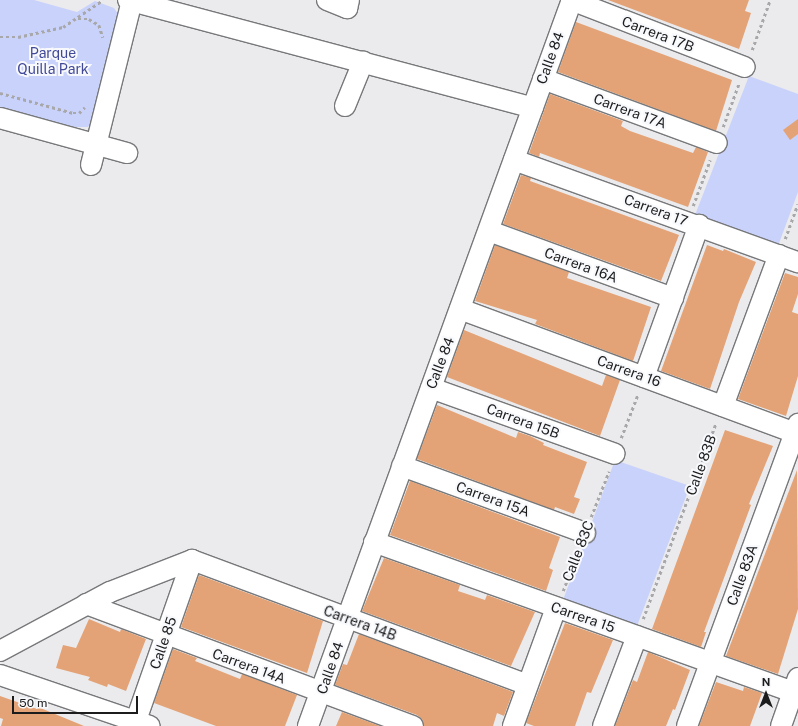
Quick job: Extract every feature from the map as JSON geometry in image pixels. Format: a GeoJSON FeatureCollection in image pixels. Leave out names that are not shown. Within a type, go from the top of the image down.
{"type":"FeatureCollection","features":[{"type":"Feature","properties":{"kind":"street"},"geometry":{"type":"LineString","coordinates":[[91,165],[130,0],[533,108]]}},
{"type":"Feature","properties":{"kind":"street"},"geometry":{"type":"LineString","coordinates":[[327,0],[348,4]]}},
{"type":"Feature","properties":{"kind":"street","name":"Carrera 17B"},"geometry":{"type":"LineString","coordinates":[[572,0],[745,67]]}},
{"type":"Feature","properties":{"kind":"street","name":"Calle 84"},"geometry":{"type":"LineString","coordinates":[[308,726],[322,692],[374,542],[489,231],[572,0]]}},
{"type":"Feature","properties":{"kind":"street"},"geometry":{"type":"LineString","coordinates":[[345,106],[363,62]]}},
{"type":"Feature","properties":{"kind":"street","name":"Carrera 17A"},"geometry":{"type":"LineString","coordinates":[[543,79],[716,143]]}},
{"type":"Feature","properties":{"kind":"street"},"geometry":{"type":"LineString","coordinates":[[0,118],[127,153]]}},
{"type":"Feature","properties":{"kind":"street","name":"Carrera 17"},"geometry":{"type":"LineString","coordinates":[[514,160],[693,223],[798,262]]}},
{"type":"Feature","properties":{"kind":"street"},"geometry":{"type":"LineString","coordinates":[[644,377],[673,298],[693,223]]}},
{"type":"Feature","properties":{"kind":"street","name":"Carrera 16A"},"geometry":{"type":"LineString","coordinates":[[489,231],[673,298]]}},
{"type":"Feature","properties":{"kind":"street"},"geometry":{"type":"LineString","coordinates":[[723,406],[779,255]]}},
{"type":"Feature","properties":{"kind":"street","name":"Carrera 16"},"geometry":{"type":"LineString","coordinates":[[460,310],[723,406],[797,430]]}},
{"type":"Feature","properties":{"kind":"street","name":"Carrera 15B"},"geometry":{"type":"LineString","coordinates":[[431,388],[615,454]]}},
{"type":"Feature","properties":{"kind":"street","name":"Calle 83A"},"geometry":{"type":"LineString","coordinates":[[687,726],[797,430]]}},
{"type":"Feature","properties":{"kind":"street","name":"Carrera 15A"},"geometry":{"type":"LineString","coordinates":[[402,466],[585,533]]}},
{"type":"Feature","properties":{"kind":"street","name":"Carrera 15"},"geometry":{"type":"LineString","coordinates":[[374,542],[710,662],[796,685]]}},
{"type":"Feature","properties":{"kind":"street"},"geometry":{"type":"LineString","coordinates":[[0,651],[86,604],[192,560]]}},
{"type":"Feature","properties":{"kind":"street","name":"Carrera 14B"},"geometry":{"type":"LineString","coordinates":[[192,560],[347,619],[528,685]]}},
{"type":"Feature","properties":{"kind":"street","name":"Calle 85"},"geometry":{"type":"LineString","coordinates":[[140,724],[166,636],[192,560]]}},
{"type":"Feature","properties":{"kind":"street","name":"Carrera 14A"},"geometry":{"type":"LineString","coordinates":[[86,604],[166,636],[413,726]]}},
{"type":"Feature","properties":{"kind":"street"},"geometry":{"type":"LineString","coordinates":[[514,726],[556,608]]}},
{"type":"Feature","properties":{"kind":"street"},"geometry":{"type":"LineString","coordinates":[[603,726],[637,636]]}},
{"type":"Feature","properties":{"kind":"street"},"geometry":{"type":"LineString","coordinates":[[0,675],[140,724]]}},
{"type":"Feature","properties":{"kind":"street"},"geometry":{"type":"LineString","coordinates":[[781,726],[796,685]]}},
{"type":"Feature","properties":{"kind":"path"},"geometry":{"type":"LineString","coordinates":[[0,37],[18,37],[63,27],[103,0]]}},
{"type":"Feature","properties":{"kind":"path"},"geometry":{"type":"LineString","coordinates":[[693,223],[716,143],[770,0]]}},
{"type":"Feature","properties":{"kind":"path"},"geometry":{"type":"LineString","coordinates":[[78,18],[89,19],[99,25],[104,36],[102,43]]}},
{"type":"Feature","properties":{"kind":"path"},"geometry":{"type":"LineString","coordinates":[[0,93],[73,113],[84,110],[87,103]]}},
{"type":"Feature","properties":{"kind":"path"},"geometry":{"type":"LineString","coordinates":[[779,255],[798,204]]}},
{"type":"Feature","properties":{"kind":"path","name":"Calle 83C"},"geometry":{"type":"LineString","coordinates":[[556,608],[644,377]]}},
{"type":"Feature","properties":{"kind":"path","name":"Calle 83B"},"geometry":{"type":"LineString","coordinates":[[637,636],[723,406]]}},
{"type":"Feature","properties":{"kind":"green space","name":"Parque Quilla Park"},"geometry":{"type":"Polygon","coordinates":[[[0,0],[34,0],[77,12],[95,1],[114,8],[118,14],[92,122],[88,127],[74,127],[0,107],[0,0]]]}},
{"type":"Feature","properties":{"kind":"green space"},"geometry":{"type":"Polygon","coordinates":[[[749,76],[798,94],[798,192],[778,246],[695,215],[749,76]]]}},
{"type":"Feature","properties":{"kind":"green space"},"geometry":{"type":"Polygon","coordinates":[[[615,460],[690,486],[637,626],[563,600],[615,460]]]}},
{"type":"Feature","properties":{"kind":"building"},"geometry":{"type":"Polygon","coordinates":[[[608,0],[749,0],[745,11],[751,13],[739,49],[608,0]]]}},
{"type":"Feature","properties":{"kind":"building"},"geometry":{"type":"Polygon","coordinates":[[[576,22],[732,80],[716,131],[558,72],[576,22]]]}},
{"type":"Feature","properties":{"kind":"building"},"geometry":{"type":"Polygon","coordinates":[[[550,94],[623,121],[621,126],[630,131],[693,153],[696,147],[708,152],[688,207],[540,153],[539,157],[529,153],[550,94]]]}},
{"type":"Feature","properties":{"kind":"building"},"geometry":{"type":"Polygon","coordinates":[[[798,119],[798,134],[790,140],[783,130],[798,119]]]}},
{"type":"Feature","properties":{"kind":"building"},"geometry":{"type":"Polygon","coordinates":[[[521,175],[531,178],[530,181],[679,235],[661,281],[503,224],[521,175]]]}},
{"type":"Feature","properties":{"kind":"building"},"geometry":{"type":"Polygon","coordinates":[[[495,245],[569,272],[567,278],[651,307],[633,361],[535,324],[537,320],[475,301],[495,245]]]}},
{"type":"Feature","properties":{"kind":"building"},"geometry":{"type":"Polygon","coordinates":[[[707,245],[723,251],[724,249],[756,262],[739,302],[710,389],[661,371],[707,245]]]}},
{"type":"Feature","properties":{"kind":"building"},"geometry":{"type":"Polygon","coordinates":[[[785,273],[798,277],[798,294],[792,312],[798,314],[798,376],[786,416],[738,399],[785,273]]]}},
{"type":"Feature","properties":{"kind":"building"},"geometry":{"type":"Polygon","coordinates":[[[464,330],[602,386],[606,375],[620,380],[600,436],[447,377],[464,330]]]}},
{"type":"Feature","properties":{"kind":"building"},"geometry":{"type":"Polygon","coordinates":[[[437,405],[516,438],[518,432],[530,436],[544,443],[543,445],[587,462],[574,497],[580,499],[574,514],[555,507],[554,510],[417,459],[437,405]]]}},
{"type":"Feature","properties":{"kind":"building"},"geometry":{"type":"Polygon","coordinates":[[[725,430],[773,446],[749,504],[751,505],[704,632],[706,632],[701,647],[652,629],[725,430]]]}},
{"type":"Feature","properties":{"kind":"building"},"geometry":{"type":"Polygon","coordinates":[[[797,470],[798,609],[778,674],[726,656],[797,470]]]}},
{"type":"Feature","properties":{"kind":"building"},"geometry":{"type":"Polygon","coordinates":[[[410,481],[560,537],[549,568],[553,570],[546,591],[390,535],[410,481]]]}},
{"type":"Feature","properties":{"kind":"building"},"geometry":{"type":"Polygon","coordinates":[[[384,558],[460,585],[458,591],[485,600],[487,595],[535,612],[511,666],[362,611],[384,558]]]}},
{"type":"Feature","properties":{"kind":"building"},"geometry":{"type":"Polygon","coordinates":[[[199,575],[323,621],[307,673],[181,627],[199,575]]]}},
{"type":"Feature","properties":{"kind":"building"},"geometry":{"type":"Polygon","coordinates":[[[89,619],[120,632],[121,629],[146,639],[126,691],[108,684],[107,687],[88,680],[90,677],[56,668],[63,645],[76,648],[89,619]]]}},
{"type":"Feature","properties":{"kind":"building"},"geometry":{"type":"Polygon","coordinates":[[[565,623],[613,640],[591,693],[587,692],[575,726],[534,726],[526,723],[565,623]]]}},
{"type":"Feature","properties":{"kind":"building"},"geometry":{"type":"Polygon","coordinates":[[[359,634],[513,692],[504,716],[497,713],[493,726],[424,726],[422,719],[417,715],[335,685],[343,664],[347,665],[359,634]]]}},
{"type":"Feature","properties":{"kind":"building"},"geometry":{"type":"Polygon","coordinates":[[[173,649],[197,658],[195,661],[240,679],[242,674],[297,695],[285,726],[216,726],[154,703],[173,649]]]}},
{"type":"Feature","properties":{"kind":"building"},"geometry":{"type":"Polygon","coordinates":[[[648,652],[690,670],[675,710],[673,709],[666,726],[615,726],[633,680],[637,682],[648,652]]]}},
{"type":"Feature","properties":{"kind":"building"},"geometry":{"type":"Polygon","coordinates":[[[716,682],[743,691],[744,687],[762,693],[750,726],[699,726],[716,682]]]}},
{"type":"Feature","properties":{"kind":"building"},"geometry":{"type":"Polygon","coordinates":[[[0,696],[37,709],[38,707],[84,726],[1,726],[3,719],[0,718],[0,696]]]}},
{"type":"Feature","properties":{"kind":"building"},"geometry":{"type":"Polygon","coordinates":[[[342,712],[380,726],[336,726],[342,712]]]}}]}
